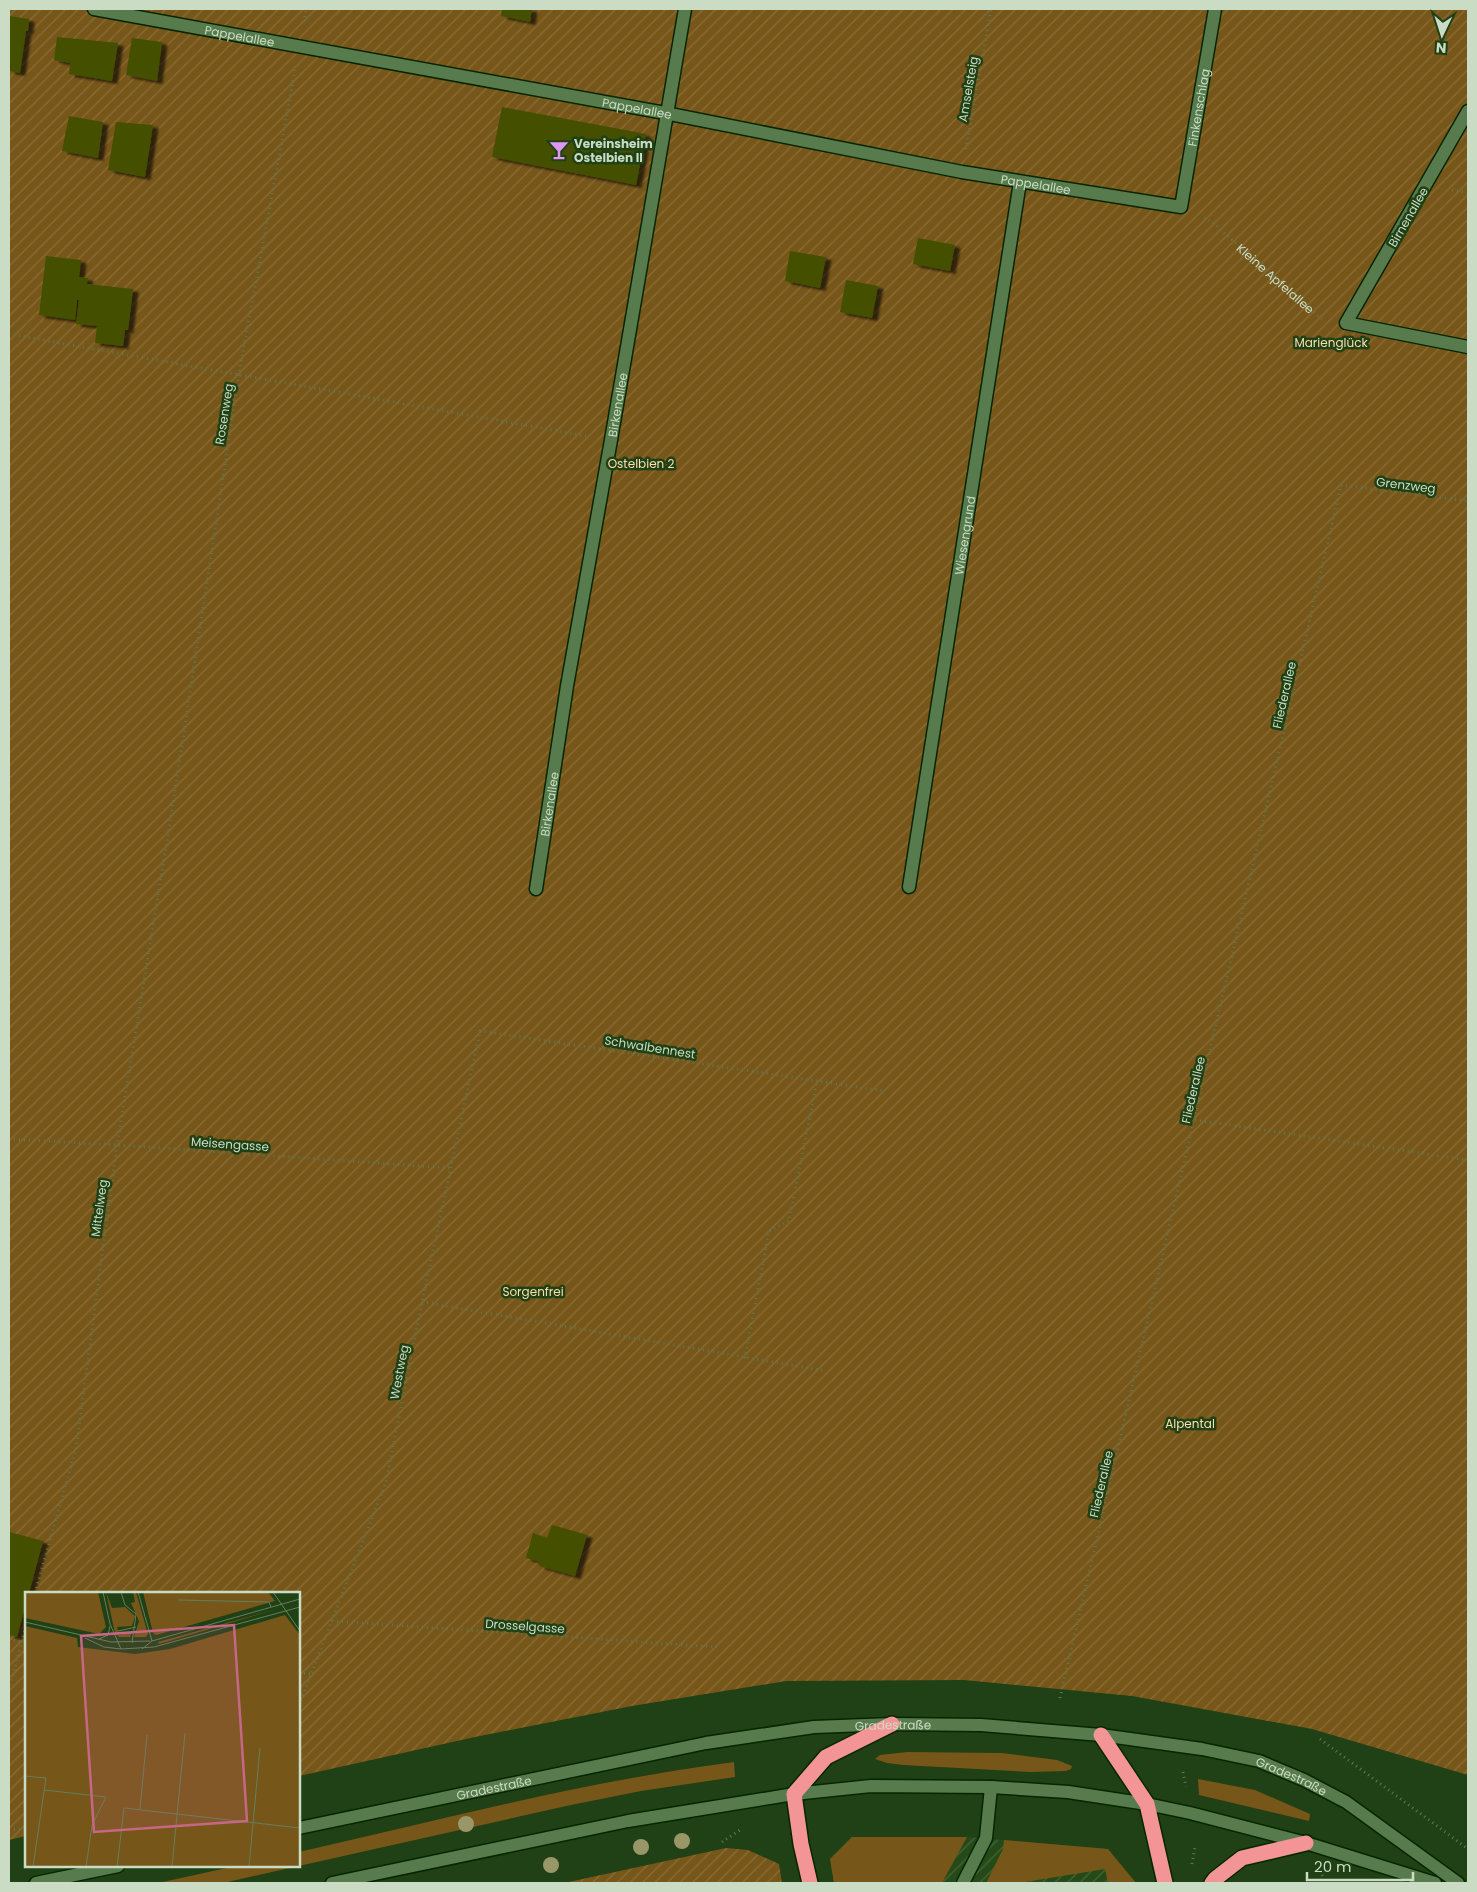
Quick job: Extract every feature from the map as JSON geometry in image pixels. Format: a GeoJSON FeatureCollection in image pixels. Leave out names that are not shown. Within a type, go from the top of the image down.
{"type":"FeatureCollection","features":[{"type":"Feature","properties":{"kind":"highway"},"geometry":{"type":"LineString","coordinates":[[810,1883],[801,1844],[794,1794],[826,1757],[892,1724]]}},
{"type":"Feature","properties":{"kind":"highway"},"geometry":{"type":"LineString","coordinates":[[1100,1735],[1147,1804],[1165,1883]]}},
{"type":"Feature","properties":{"kind":"highway"},"geometry":{"type":"LineString","coordinates":[[1212,1883],[1242,1858],[1306,1843]]}},
{"type":"Feature","properties":{"kind":"main road","name":"Pappelallee"},"geometry":{"type":"LineString","coordinates":[[94,9],[666,113],[962,172],[1181,207]]}},
{"type":"Feature","properties":{"kind":"main road","name":"Birkenallee"},"geometry":{"type":"LineString","coordinates":[[536,889],[567,686],[684,9]]}},
{"type":"Feature","properties":{"kind":"main road","name":"Finkenschlag"},"geometry":{"type":"LineString","coordinates":[[1181,207],[1215,9]]}},
{"type":"Feature","properties":{"kind":"main road","name":"Birnenallee"},"geometry":{"type":"LineString","coordinates":[[1346,323],[1468,111]]}},
{"type":"Feature","properties":{"kind":"main road","name":"Wiesengrund"},"geometry":{"type":"LineString","coordinates":[[909,888],[1020,182]]}},
{"type":"Feature","properties":{"kind":"main road"},"geometry":{"type":"LineString","coordinates":[[1346,323],[1468,347]]}},
{"type":"Feature","properties":{"kind":"main road","name":"Gradestraße"},"geometry":{"type":"LineString","coordinates":[[300,1828],[706,1743],[814,1727],[892,1724],[981,1725],[1100,1735],[1202,1749],[1259,1761],[1304,1780],[1346,1802],[1458,1883]]}},
{"type":"Feature","properties":{"kind":"main road"},"geometry":{"type":"LineString","coordinates":[[332,1883],[628,1820],[794,1794],[871,1786],[991,1787],[1068,1792],[1147,1804],[1190,1812],[1306,1843],[1435,1883]]}},
{"type":"Feature","properties":{"kind":"main road"},"geometry":{"type":"LineString","coordinates":[[963,1883],[986,1838],[991,1787]]}},
{"type":"Feature","properties":{"kind":"main road"},"geometry":{"type":"LineString","coordinates":[[36,1883],[113,1867]]}},
{"type":"Feature","properties":{"kind":"path","name":"Rosenweg"},"geometry":{"type":"LineString","coordinates":[[170,823],[239,374],[306,9]]}},
{"type":"Feature","properties":{"kind":"path","name":"Amselsteig"},"geometry":{"type":"LineString","coordinates":[[962,172],[991,9]]}},
{"type":"Feature","properties":{"kind":"path","name":"Kleine Apfelallee"},"geometry":{"type":"LineString","coordinates":[[1181,207],[1212,222],[1320,319],[1346,323]]}},
{"type":"Feature","properties":{"kind":"path"},"geometry":{"type":"LineString","coordinates":[[9,334],[611,440]]}},
{"type":"Feature","properties":{"kind":"path","name":"Grenzweg"},"geometry":{"type":"LineString","coordinates":[[1341,485],[1468,501]]}},
{"type":"Feature","properties":{"kind":"path","name":"Fliederallee"},"geometry":{"type":"LineString","coordinates":[[1060,1698],[1341,485]]}},
{"type":"Feature","properties":{"kind":"path","name":"Mittelweg"},"geometry":{"type":"LineString","coordinates":[[35,1592],[76,1448],[117,1144],[170,823]]}},
{"type":"Feature","properties":{"kind":"path","name":"Schwalbennest"},"geometry":{"type":"LineString","coordinates":[[480,1030],[885,1091]]}},
{"type":"Feature","properties":{"kind":"path","name":"Westweg"},"geometry":{"type":"LineString","coordinates":[[300,1703],[386,1482],[480,1030]]}},
{"type":"Feature","properties":{"kind":"path"},"geometry":{"type":"LineString","coordinates":[[745,1358],[769,1232],[789,1221],[817,1081]]}},
{"type":"Feature","properties":{"kind":"path"},"geometry":{"type":"LineString","coordinates":[[1195,1120],[1468,1160]]}},
{"type":"Feature","properties":{"kind":"path","name":"Meisengasse"},"geometry":{"type":"LineString","coordinates":[[9,1139],[117,1144],[450,1168]]}},
{"type":"Feature","properties":{"kind":"path"},"geometry":{"type":"LineString","coordinates":[[422,1302],[826,1371]]}},
{"type":"Feature","properties":{"kind":"path","name":"Drosselgasse"},"geometry":{"type":"LineString","coordinates":[[332,1621],[717,1647]]}},
{"type":"Feature","properties":{"kind":"path"},"geometry":{"type":"LineString","coordinates":[[9,1690],[25,1629]]}},
{"type":"Feature","properties":{"kind":"path"},"geometry":{"type":"LineString","coordinates":[[9,1639],[25,1643]]}},
{"type":"Feature","properties":{"kind":"path"},"geometry":{"type":"LineString","coordinates":[[9,1667],[14,1668]]}},
{"type":"Feature","properties":{"kind":"path"},"geometry":{"type":"LineString","coordinates":[[300,1673],[312,1674]]}},
{"type":"Feature","properties":{"kind":"path"},"geometry":{"type":"LineString","coordinates":[[1320,1739],[1468,1849]]}},
{"type":"Feature","properties":{"kind":"path"},"geometry":{"type":"LineString","coordinates":[[1184,1772],[1187,1793]]}},
{"type":"Feature","properties":{"kind":"path"},"geometry":{"type":"LineString","coordinates":[[9,1829],[25,1830]]}},
{"type":"Feature","properties":{"kind":"path"},"geometry":{"type":"LineString","coordinates":[[1192,1865],[1195,1847]]}},
{"type":"Feature","properties":{"kind":"shaded area"},"geometry":{"type":"Polygon","coordinates":[[[852,1837],[967,1837],[1108,1849],[1136,1883],[834,1883],[830,1859],[852,1837]]]}},
{"type":"Feature","properties":{"kind":"green space"},"geometry":{"type":"Polygon","coordinates":[[[9,9],[1468,9],[1468,1775],[1312,1729],[1132,1696],[964,1680],[786,1681],[632,1706],[475,1737],[300,1776],[300,1592],[25,1592],[25,1836],[9,1840],[9,9]]]}},
{"type":"Feature","properties":{"kind":"green space"},"geometry":{"type":"Polygon","coordinates":[[[907,1752],[1002,1753],[1057,1760],[1072,1766],[1071,1769],[1066,1771],[1030,1772],[903,1765],[875,1759],[880,1755],[907,1752]]]}},
{"type":"Feature","properties":{"kind":"green space"},"geometry":{"type":"Polygon","coordinates":[[[734,1762],[735,1777],[641,1791],[300,1866],[300,1852],[570,1790],[624,1779],[734,1762]]]}},
{"type":"Feature","properties":{"kind":"green space"},"geometry":{"type":"Polygon","coordinates":[[[1198,1779],[1255,1790],[1310,1814],[1309,1821],[1199,1795],[1198,1779]]]}},
{"type":"Feature","properties":{"kind":"green space"},"geometry":{"type":"Polygon","coordinates":[[[852,1837],[967,1837],[942,1883],[834,1883],[830,1859],[852,1837]]]}},
{"type":"Feature","properties":{"kind":"green space"},"geometry":{"type":"Polygon","coordinates":[[[1004,1840],[1108,1849],[1136,1883],[1108,1883],[1105,1869],[1019,1883],[986,1883],[1003,1849],[1004,1840]]]}},
{"type":"Feature","properties":{"kind":"green space"},"geometry":{"type":"Polygon","coordinates":[[[726,1848],[748,1850],[779,1864],[782,1883],[564,1883],[726,1848]]]}},
{"type":"Feature","properties":{"kind":"green space"},"geometry":{"type":"Polygon","coordinates":[[[231,1867],[295,1867],[223,1883],[158,1883],[231,1867]]]}},
{"type":"Feature","properties":{"kind":"building"},"geometry":{"type":"Polygon","coordinates":[[[502,9],[532,9],[530,22],[501,16],[502,9]]]}},
{"type":"Feature","properties":{"kind":"building"},"geometry":{"type":"Polygon","coordinates":[[[9,16],[29,19],[20,73],[9,71],[9,16]]]}},
{"type":"Feature","properties":{"kind":"building"},"geometry":{"type":"Polygon","coordinates":[[[57,37],[118,43],[112,81],[69,74],[70,63],[54,60],[57,37]]]}},
{"type":"Feature","properties":{"kind":"building"},"geometry":{"type":"Polygon","coordinates":[[[132,38],[162,42],[157,81],[126,75],[132,38]]]}},
{"type":"Feature","properties":{"kind":"building"},"geometry":{"type":"Polygon","coordinates":[[[502,107],[646,134],[636,185],[492,157],[502,107]]]}},
{"type":"Feature","properties":{"kind":"building"},"geometry":{"type":"Polygon","coordinates":[[[69,116],[103,122],[98,158],[62,151],[69,116]]]}},
{"type":"Feature","properties":{"kind":"building"},"geometry":{"type":"Polygon","coordinates":[[[116,122],[153,125],[145,177],[108,170],[116,122]]]}},
{"type":"Feature","properties":{"kind":"building"},"geometry":{"type":"Polygon","coordinates":[[[918,238],[955,245],[950,271],[913,264],[918,238]]]}},
{"type":"Feature","properties":{"kind":"building"},"geometry":{"type":"Polygon","coordinates":[[[790,251],[826,257],[820,288],[785,281],[790,251]]]}},
{"type":"Feature","properties":{"kind":"building"},"geometry":{"type":"Polygon","coordinates":[[[46,256],[81,260],[79,277],[88,278],[87,284],[133,289],[128,330],[125,330],[123,346],[95,343],[97,326],[76,324],[79,300],[77,300],[75,320],[39,315],[46,256]]]}},
{"type":"Feature","properties":{"kind":"building"},"geometry":{"type":"Polygon","coordinates":[[[846,280],[878,286],[872,318],[840,312],[846,280]]]}},
{"type":"Feature","properties":{"kind":"building"},"geometry":{"type":"Polygon","coordinates":[[[552,1525],[587,1535],[575,1576],[539,1566],[540,1562],[526,1558],[533,1533],[547,1538],[552,1525]]]}},
{"type":"Feature","properties":{"kind":"building"},"geometry":{"type":"Polygon","coordinates":[[[9,1532],[43,1541],[29,1592],[25,1592],[25,1607],[17,1637],[9,1635],[9,1532]]]}},
{"type":"Feature","properties":{"kind":"place","name":"Vereinsheim Ostelbien II"},"geometry":{"type":"Point","coordinates":[559,150]}},
{"type":"Feature","properties":{"kind":"park label","name":"Marienglück"},"geometry":{"type":"Point","coordinates":[1331,342]}},
{"type":"Feature","properties":{"kind":"park label","name":"Ostelbien 2"},"geometry":{"type":"Point","coordinates":[641,463]}},
{"type":"Feature","properties":{"kind":"park label","name":"Sorgenfrei"},"geometry":{"type":"Point","coordinates":[533,1291]}},
{"type":"Feature","properties":{"kind":"park label","name":"Alpental"},"geometry":{"type":"Point","coordinates":[1190,1423]}}]}
